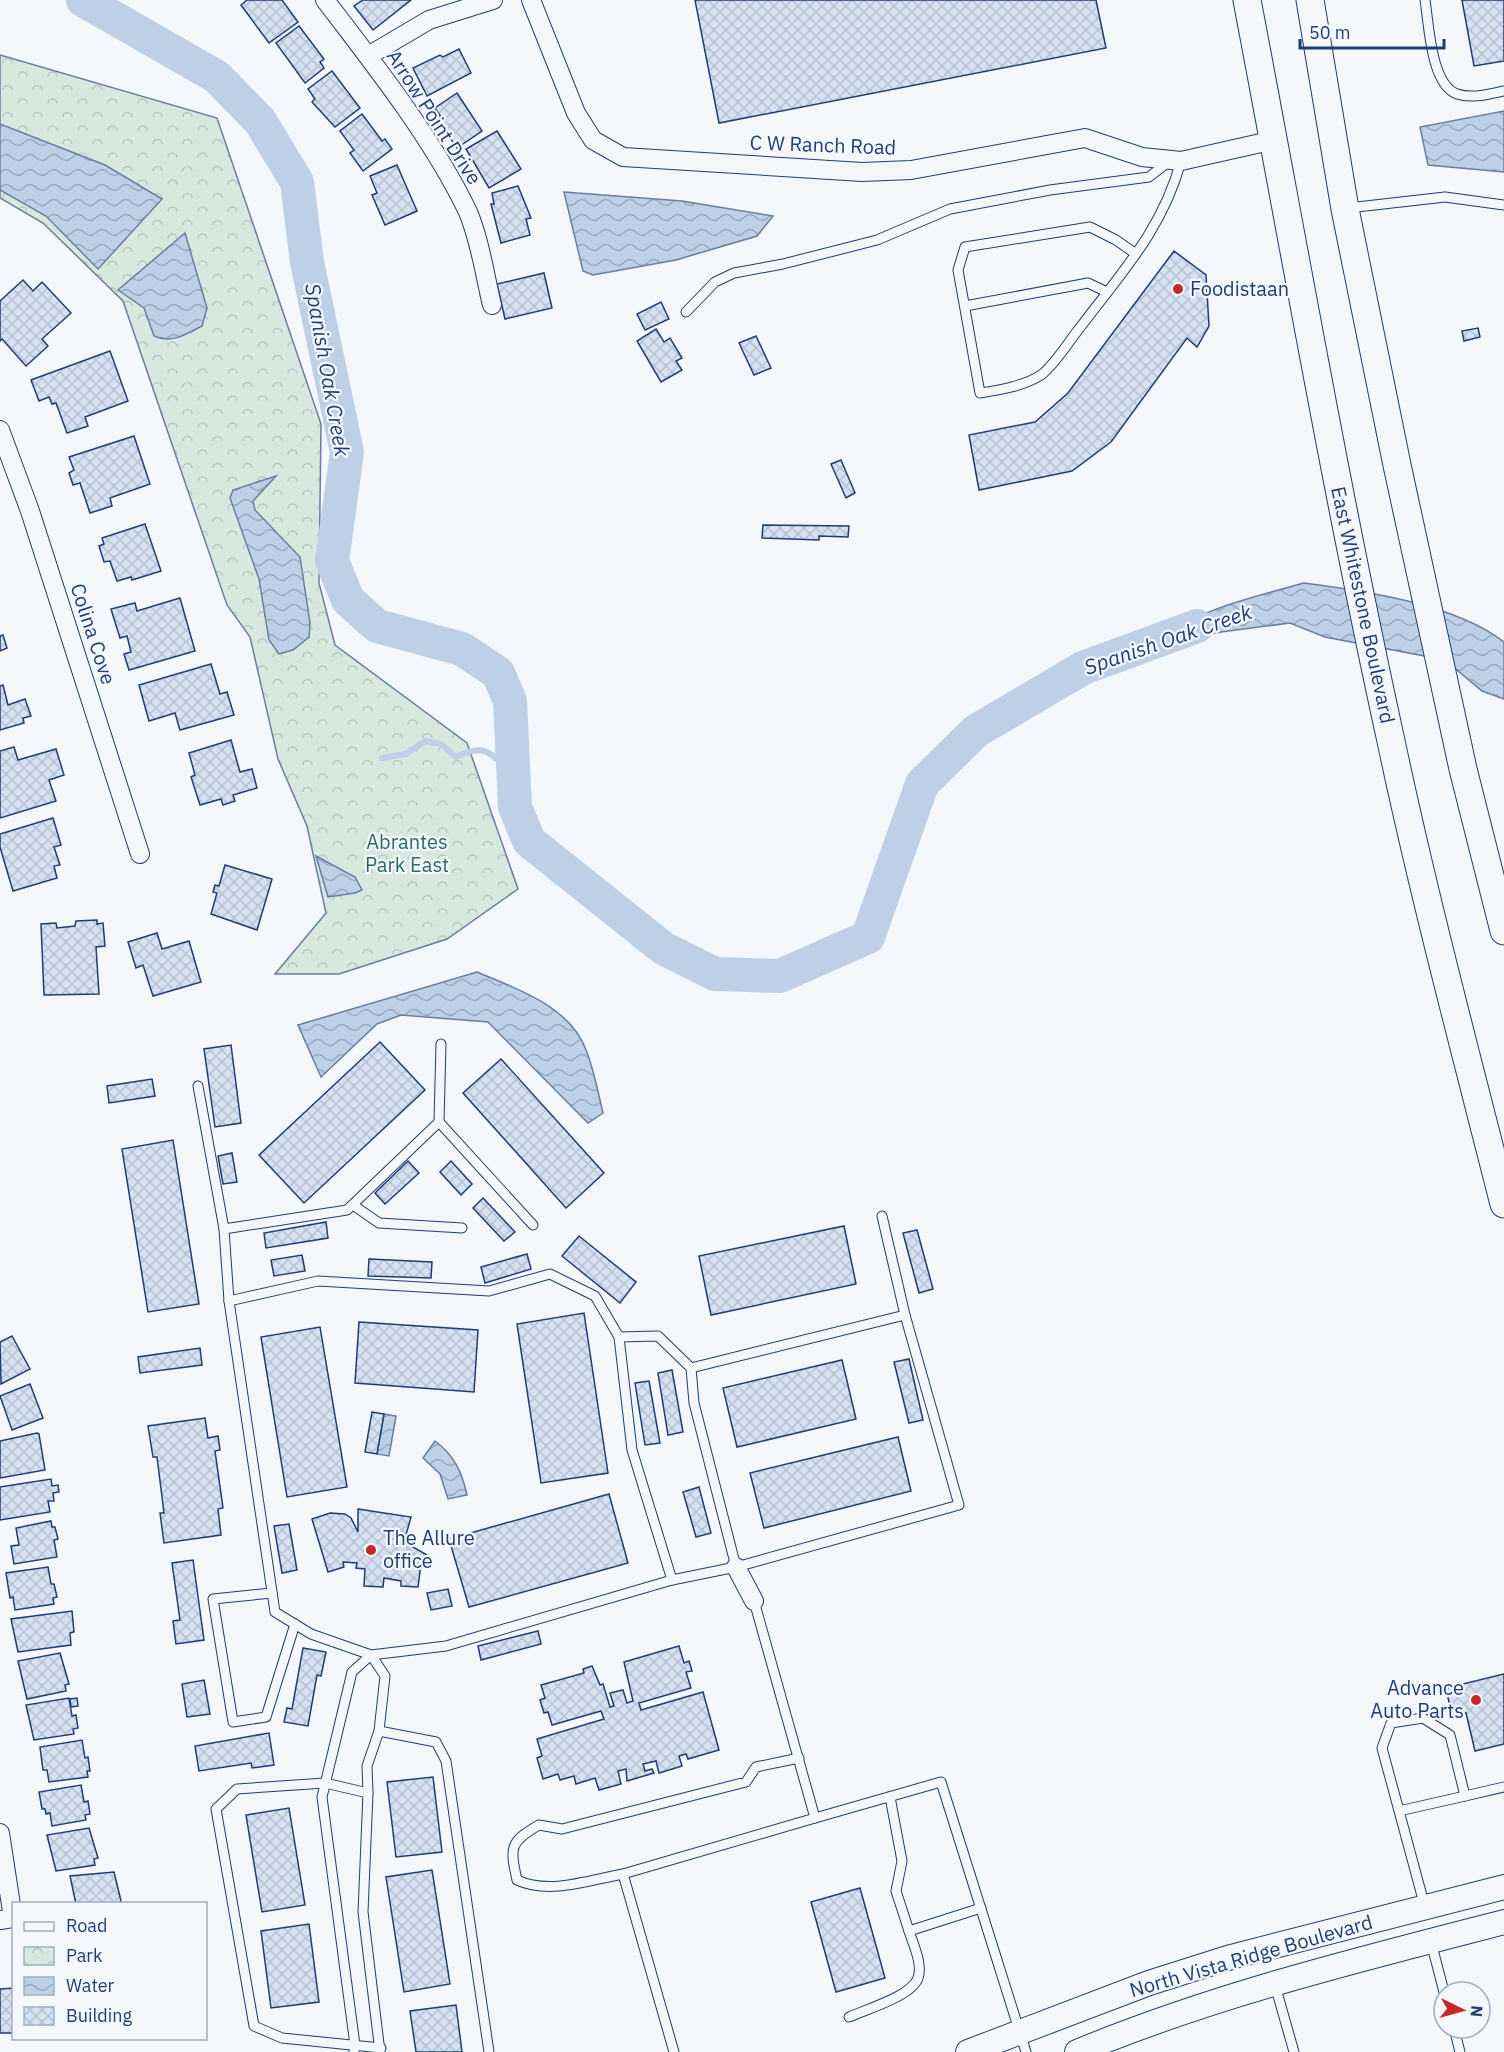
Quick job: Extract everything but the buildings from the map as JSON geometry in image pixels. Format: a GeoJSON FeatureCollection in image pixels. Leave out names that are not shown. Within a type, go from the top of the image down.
{"type":"FeatureCollection","features":[{"type":"Feature","properties":{"kind":"main road","name":"East Whitestone Boulevard"},"geometry":{"type":"LineString","coordinates":[[1247,0],[1328,438],[1391,743],[1504,1204]]}},
{"type":"Feature","properties":{"kind":"main road"},"geometry":{"type":"LineString","coordinates":[[1310,0],[1345,209],[1397,465],[1463,770],[1504,931]]}},
{"type":"Feature","properties":{"kind":"street","name":"Arrow Point Drive"},"geometry":{"type":"LineString","coordinates":[[325,0],[368,56],[447,173],[469,214],[492,305]]}},
{"type":"Feature","properties":{"kind":"street"},"geometry":{"type":"LineString","coordinates":[[368,56],[429,20],[493,0]]}},
{"type":"Feature","properties":{"kind":"street","name":"C W Ranch Road"},"geometry":{"type":"LineString","coordinates":[[531,0],[576,113],[593,140],[623,157],[862,172],[911,170],[1085,138],[1142,157],[1176,161],[1274,140]]}},
{"type":"Feature","properties":{"kind":"street","name":"Colina Cove"},"geometry":{"type":"LineString","coordinates":[[0,430],[30,511],[140,854]]}},
{"type":"Feature","properties":{"kind":"street"},"geometry":{"type":"LineString","coordinates":[[736,1567],[754,1600]]}},
{"type":"Feature","properties":{"kind":"street"},"geometry":{"type":"LineString","coordinates":[[0,1833],[12,1906]]}},
{"type":"Feature","properties":{"kind":"street","name":"North Vista Ridge Boulevard"},"geometry":{"type":"LineString","coordinates":[[968,2052],[1023,2041],[1149,1983],[1231,1957],[1504,1887]]}},
{"type":"Feature","properties":{"kind":"street","name":"North Vista Ridge Boulevard"},"geometry":{"type":"LineString","coordinates":[[1077,2052],[1131,2029],[1275,1985],[1504,1922]]}},
{"type":"Feature","properties":{"kind":"lane"},"geometry":{"type":"LineString","coordinates":[[1425,0],[1438,72],[1447,89],[1457,94],[1472,96],[1504,91]]}},
{"type":"Feature","properties":{"kind":"lane"},"geometry":{"type":"LineString","coordinates":[[1136,254],[1116,240],[1090,227],[965,247],[958,270],[980,393],[1004,389],[1042,374],[1107,292],[1136,254],[1153,231],[1172,194],[1176,161]]}},
{"type":"Feature","properties":{"kind":"lane"},"geometry":{"type":"LineString","coordinates":[[686,312],[715,282],[734,273],[783,264],[877,240],[950,209],[1050,190],[1149,177],[1176,161]]}},
{"type":"Feature","properties":{"kind":"lane"},"geometry":{"type":"LineString","coordinates":[[1345,209],[1445,197],[1504,205]]}},
{"type":"Feature","properties":{"kind":"lane"},"geometry":{"type":"LineString","coordinates":[[965,306],[1088,284],[1107,292]]}},
{"type":"Feature","properties":{"kind":"lane"},"geometry":{"type":"LineString","coordinates":[[441,1044],[439,1122],[533,1225]]}},
{"type":"Feature","properties":{"kind":"lane"},"geometry":{"type":"LineString","coordinates":[[198,1086],[224,1229],[229,1301],[275,1612],[311,1634],[371,1655],[456,1644],[672,1580],[736,1567],[959,1504],[905,1315],[882,1216]]}},
{"type":"Feature","properties":{"kind":"lane"},"geometry":{"type":"LineString","coordinates":[[224,1229],[341,1211],[352,1205],[439,1122]]}},
{"type":"Feature","properties":{"kind":"lane"},"geometry":{"type":"LineString","coordinates":[[352,1205],[374,1222],[462,1228]]}},
{"type":"Feature","properties":{"kind":"lane"},"geometry":{"type":"LineString","coordinates":[[229,1301],[318,1281],[489,1291],[550,1274],[595,1296],[619,1337],[632,1450],[672,1580]]}},
{"type":"Feature","properties":{"kind":"lane"},"geometry":{"type":"LineString","coordinates":[[691,1368],[905,1315]]}},
{"type":"Feature","properties":{"kind":"lane"},"geometry":{"type":"LineString","coordinates":[[619,1337],[658,1336],[691,1368],[694,1403],[736,1567]]}},
{"type":"Feature","properties":{"kind":"lane"},"geometry":{"type":"LineString","coordinates":[[272,1593],[213,1599],[233,1722],[266,1717],[295,1624]]}},
{"type":"Feature","properties":{"kind":"lane"},"geometry":{"type":"LineString","coordinates":[[754,1600],[815,1818]]}},
{"type":"Feature","properties":{"kind":"lane"},"geometry":{"type":"LineString","coordinates":[[368,1793],[325,1783],[237,1788],[216,1809],[254,2026],[282,2038],[354,2049],[381,2050],[363,1912],[368,1793],[367,1766],[379,1731],[385,1676],[371,1655]]}},
{"type":"Feature","properties":{"kind":"lane"},"geometry":{"type":"LineString","coordinates":[[354,2049],[322,1797],[352,1671],[371,1655]]}},
{"type":"Feature","properties":{"kind":"lane"},"geometry":{"type":"LineString","coordinates":[[1425,1907],[1382,1748],[1391,1724],[1423,1718],[1450,1735],[1465,1796]]}},
{"type":"Feature","properties":{"kind":"lane"},"geometry":{"type":"LineString","coordinates":[[379,1731],[436,1742],[446,1761],[489,2052]]}},
{"type":"Feature","properties":{"kind":"lane"},"geometry":{"type":"LineString","coordinates":[[799,1758],[756,1767],[746,1782],[562,1829],[539,1825],[518,1837],[511,1852],[517,1880],[532,1887],[550,1887],[623,1874],[941,1782],[1023,2041]]}},
{"type":"Feature","properties":{"kind":"lane"},"geometry":{"type":"LineString","coordinates":[[1399,1811],[1504,1787]]}},
{"type":"Feature","properties":{"kind":"lane"},"geometry":{"type":"LineString","coordinates":[[849,2017],[912,1990],[919,1976],[918,1961],[896,1891],[902,1861],[890,1797]]}},
{"type":"Feature","properties":{"kind":"lane"},"geometry":{"type":"LineString","coordinates":[[623,1874],[674,2052]]}},
{"type":"Feature","properties":{"kind":"lane"},"geometry":{"type":"LineString","coordinates":[[909,1931],[981,1908]]}},
{"type":"Feature","properties":{"kind":"lane"},"geometry":{"type":"LineString","coordinates":[[1431,1941],[1441,1980]]}},
{"type":"Feature","properties":{"kind":"lane"},"geometry":{"type":"LineString","coordinates":[[1275,1985],[1294,2052]]}},
{"type":"Feature","properties":{"kind":"green space","name":"Abrantes Park East"},"geometry":{"type":"Polygon","coordinates":[[[0,55],[217,118],[321,424],[319,583],[335,645],[467,743],[518,889],[447,939],[339,974],[275,974],[326,913],[307,826],[278,759],[250,637],[227,605],[123,301],[43,223],[0,198],[0,55]]]}},
{"type":"Feature","properties":{"kind":"water"},"geometry":{"type":"Polygon","coordinates":[[[1504,111],[1504,172],[1428,165],[1420,127],[1504,111]]]}},
{"type":"Feature","properties":{"kind":"water"},"geometry":{"type":"Polygon","coordinates":[[[0,124],[105,165],[162,199],[98,269],[46,216],[0,190],[0,124]]]}},
{"type":"Feature","properties":{"kind":"water"},"geometry":{"type":"Polygon","coordinates":[[[564,192],[682,201],[773,216],[757,236],[676,260],[593,275],[583,271],[564,192]]]}},
{"type":"Feature","properties":{"kind":"water"},"geometry":{"type":"Polygon","coordinates":[[[185,233],[207,308],[202,326],[179,337],[161,338],[154,336],[144,308],[118,290],[185,233]]]}},
{"type":"Feature","properties":{"kind":"water"},"geometry":{"type":"Polygon","coordinates":[[[276,476],[253,501],[255,510],[300,557],[310,623],[309,637],[293,650],[279,654],[269,640],[259,579],[230,498],[233,490],[276,476]]]}},
{"type":"Feature","properties":{"kind":"water"},"geometry":{"type":"Polygon","coordinates":[[[1304,583],[1409,601],[1461,618],[1484,629],[1504,642],[1504,699],[1482,691],[1445,660],[1325,637],[1290,623],[1153,641],[1170,630],[1207,613],[1245,599],[1304,583]]]}},
{"type":"Feature","properties":{"kind":"water"},"geometry":{"type":"Polygon","coordinates":[[[316,856],[355,877],[362,890],[328,897],[316,856]]]}},
{"type":"Feature","properties":{"kind":"water"},"geometry":{"type":"Polygon","coordinates":[[[477,972],[540,1001],[555,1010],[568,1022],[586,1050],[603,1113],[588,1123],[488,1022],[401,1015],[377,1024],[321,1077],[298,1025],[477,972]]]}},
{"type":"Feature","properties":{"kind":"water"},"geometry":{"type":"Polygon","coordinates":[[[384,1414],[396,1416],[389,1456],[377,1454],[384,1414]]]}},
{"type":"Feature","properties":{"kind":"water"},"geometry":{"type":"Polygon","coordinates":[[[435,1441],[456,1465],[467,1495],[448,1499],[440,1474],[423,1458],[435,1441]]]}},
{"type":"Feature","properties":{"kind":"waterway","name":"Spanish Oak Creek"},"geometry":{"type":"LineString","coordinates":[[83,0],[217,77],[260,121],[297,182],[307,262],[347,452],[332,561],[348,600],[377,626],[462,649],[498,673],[510,701],[515,807],[529,841],[663,948],[715,974],[780,976],[868,937],[922,784],[976,731],[1083,668],[1197,626]]}},
{"type":"Feature","properties":{"kind":"waterway"},"geometry":{"type":"LineString","coordinates":[[382,758],[406,754],[425,741],[441,744],[456,757],[475,751],[488,752],[514,774]]}},
{"type":"Feature","properties":{"kind":"place","name":"Foodistaan"},"geometry":{"type":"Point","coordinates":[1178,289]}},
{"type":"Feature","properties":{"kind":"place","name":"The Allure office"},"geometry":{"type":"Point","coordinates":[371,1550]}},
{"type":"Feature","properties":{"kind":"place","name":"Advance Auto Parts"},"geometry":{"type":"Point","coordinates":[1476,1700]}}]}
